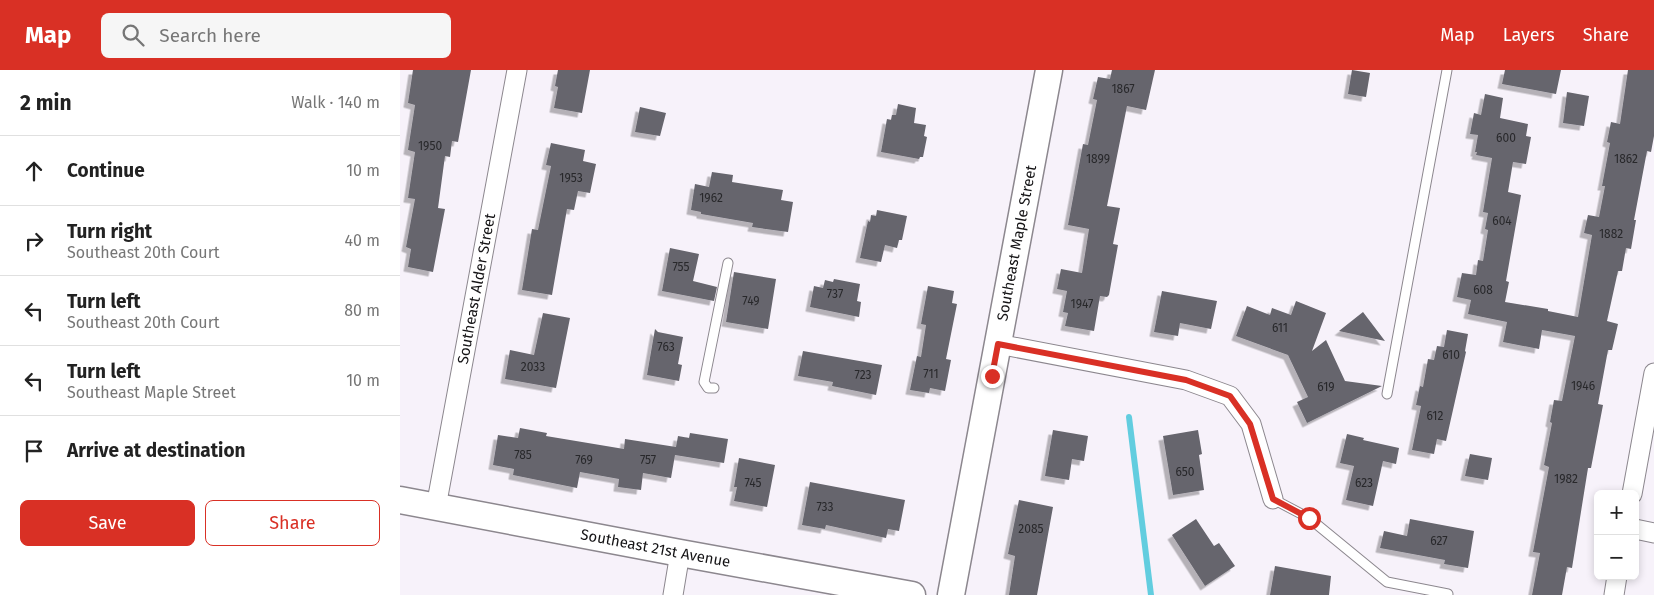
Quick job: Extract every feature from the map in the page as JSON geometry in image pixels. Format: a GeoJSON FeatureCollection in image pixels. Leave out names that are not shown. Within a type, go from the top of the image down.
{"type":"FeatureCollection","features":[{"type":"Feature","properties":{"kind":"street","name":"Southeast Alder Street"},"geometry":{"type":"LineString","coordinates":[[436,507],[517,70]]}},
{"type":"Feature","properties":{"kind":"street","name":"Southeast Maple Street"},"geometry":{"type":"LineString","coordinates":[[951,595],[1049,70]]}},
{"type":"Feature","properties":{"kind":"street"},"geometry":{"type":"LineString","coordinates":[[998,344],[1186,380],[1230,396],[1250,424],[1273,499]]}},
{"type":"Feature","properties":{"kind":"street"},"geometry":{"type":"LineString","coordinates":[[1633,490],[1654,373]]}},
{"type":"Feature","properties":{"kind":"street","name":"Southeast 21st Avenue"},"geometry":{"type":"LineString","coordinates":[[400,500],[912,595]]}},
{"type":"Feature","properties":{"kind":"street"},"geometry":{"type":"LineString","coordinates":[[1639,530],[1654,533]]}},
{"type":"Feature","properties":{"kind":"street"},"geometry":{"type":"LineString","coordinates":[[673,595],[680,553]]}},
{"type":"Feature","properties":{"kind":"street"},"geometry":{"type":"LineString","coordinates":[[1614,595],[1616,580]]}},
{"type":"Feature","properties":{"kind":"lane"},"geometry":{"type":"LineString","coordinates":[[1387,394],[1447,70]]}},
{"type":"Feature","properties":{"kind":"lane"},"geometry":{"type":"LineString","coordinates":[[714,388],[708,388],[704,382],[728,262]]}},
{"type":"Feature","properties":{"kind":"lane"},"geometry":{"type":"LineString","coordinates":[[1273,499],[1309,518],[1387,582],[1448,594]]}},
{"type":"Feature","properties":{"kind":"building"},"geometry":{"type":"Polygon","coordinates":[[[413,70],[471,70],[458,142],[452,141],[450,157],[445,156],[438,208],[445,209],[433,272],[408,267],[411,249],[406,247],[415,199],[408,198],[415,152],[408,150],[415,105],[408,103],[413,70]]]}},
{"type":"Feature","properties":{"kind":"building"},"geometry":{"type":"Polygon","coordinates":[[[558,70],[590,70],[582,113],[554,108],[558,87],[555,86],[558,70]]]}},
{"type":"Feature","properties":{"kind":"building"},"geometry":{"type":"Polygon","coordinates":[[[1112,70],[1155,70],[1146,110],[1127,106],[1107,206],[1120,208],[1113,244],[1118,245],[1109,295],[1107,297],[1100,296],[1094,331],[1065,326],[1068,313],[1063,312],[1067,291],[1057,289],[1061,269],[1082,273],[1089,229],[1068,225],[1083,144],[1088,145],[1097,100],[1093,99],[1098,77],[1110,79],[1112,70]]]}},
{"type":"Feature","properties":{"kind":"building"},"geometry":{"type":"Polygon","coordinates":[[[1352,70],[1370,73],[1366,97],[1348,94],[1352,70]]]}},
{"type":"Feature","properties":{"kind":"building"},"geometry":{"type":"Polygon","coordinates":[[[1505,70],[1561,70],[1556,94],[1502,84],[1505,70]]]}},
{"type":"Feature","properties":{"kind":"building"},"geometry":{"type":"Polygon","coordinates":[[[1628,70],[1654,70],[1654,136],[1651,152],[1647,151],[1634,220],[1636,220],[1631,249],[1626,248],[1622,271],[1618,271],[1607,321],[1618,324],[1612,350],[1608,350],[1598,404],[1603,405],[1591,468],[1588,468],[1572,568],[1567,567],[1562,595],[1532,595],[1540,553],[1533,552],[1549,467],[1544,465],[1552,423],[1550,422],[1554,400],[1562,401],[1575,336],[1542,330],[1539,349],[1503,342],[1507,322],[1468,314],[1471,300],[1457,297],[1462,273],[1476,275],[1478,260],[1483,261],[1488,230],[1485,229],[1488,213],[1483,212],[1492,158],[1476,155],[1478,135],[1470,134],[1474,113],[1481,115],[1485,94],[1503,98],[1500,118],[1528,124],[1526,136],[1531,137],[1526,164],[1513,162],[1508,192],[1521,195],[1506,281],[1509,282],[1505,302],[1548,309],[1548,311],[1578,317],[1592,235],[1584,233],[1588,215],[1599,217],[1605,186],[1602,186],[1610,143],[1607,142],[1611,122],[1620,124],[1628,70]]]}},
{"type":"Feature","properties":{"kind":"building"},"geometry":{"type":"Polygon","coordinates":[[[1567,92],[1589,96],[1584,126],[1563,123],[1567,92]]]}},
{"type":"Feature","properties":{"kind":"building"},"geometry":{"type":"Polygon","coordinates":[[[898,104],[916,108],[914,123],[926,125],[924,136],[927,137],[923,157],[919,159],[881,152],[887,119],[891,120],[892,115],[896,115],[898,104]]]}},
{"type":"Feature","properties":{"kind":"building"},"geometry":{"type":"Polygon","coordinates":[[[640,107],[666,113],[660,136],[635,132],[640,107]]]}},
{"type":"Feature","properties":{"kind":"building"},"geometry":{"type":"Polygon","coordinates":[[[551,143],[585,150],[583,161],[596,164],[590,193],[578,191],[574,210],[567,209],[552,295],[522,290],[532,229],[538,230],[551,166],[546,165],[551,143]]]}},
{"type":"Feature","properties":{"kind":"building"},"geometry":{"type":"Polygon","coordinates":[[[712,172],[733,175],[732,182],[783,190],[781,200],[793,202],[788,232],[752,227],[753,223],[701,214],[701,212],[691,210],[695,184],[709,187],[712,172]]]}},
{"type":"Feature","properties":{"kind":"building"},"geometry":{"type":"Polygon","coordinates":[[[877,210],[907,216],[902,240],[899,240],[897,248],[885,245],[881,262],[860,258],[868,221],[870,222],[871,215],[876,216],[877,210]]]}},
{"type":"Feature","properties":{"kind":"building"},"geometry":{"type":"Polygon","coordinates":[[[670,248],[699,254],[693,281],[717,287],[714,301],[662,291],[670,248]]]}},
{"type":"Feature","properties":{"kind":"building"},"geometry":{"type":"Polygon","coordinates":[[[734,272],[776,279],[768,329],[726,322],[734,272]]]}},
{"type":"Feature","properties":{"kind":"building"},"geometry":{"type":"Polygon","coordinates":[[[834,279],[860,284],[857,301],[861,302],[859,317],[810,307],[814,286],[823,288],[825,280],[833,282],[834,279]]]}},
{"type":"Feature","properties":{"kind":"building"},"geometry":{"type":"Polygon","coordinates":[[[928,286],[954,291],[952,303],[957,304],[946,359],[951,360],[945,391],[930,388],[929,393],[910,390],[917,356],[921,357],[926,325],[921,324],[928,286]]]}},
{"type":"Feature","properties":{"kind":"building"},"geometry":{"type":"Polygon","coordinates":[[[1162,291],[1217,301],[1211,329],[1180,323],[1178,336],[1154,332],[1162,291]]]}},
{"type":"Feature","properties":{"kind":"building"},"geometry":{"type":"Polygon","coordinates":[[[1296,301],[1326,313],[1312,351],[1326,340],[1345,381],[1382,386],[1307,423],[1297,402],[1308,397],[1288,355],[1236,336],[1247,306],[1270,315],[1272,308],[1291,315],[1296,301]]]}},
{"type":"Feature","properties":{"kind":"building"},"geometry":{"type":"Polygon","coordinates":[[[1363,312],[1385,341],[1339,331],[1363,312]]]}},
{"type":"Feature","properties":{"kind":"building"},"geometry":{"type":"Polygon","coordinates":[[[543,313],[570,318],[556,388],[505,379],[510,350],[534,355],[543,313]]]}},
{"type":"Feature","properties":{"kind":"building"},"geometry":{"type":"Polygon","coordinates":[[[655,329],[658,332],[683,337],[678,364],[682,365],[679,381],[647,375],[655,329]]]}},
{"type":"Feature","properties":{"kind":"building"},"geometry":{"type":"Polygon","coordinates":[[[1447,330],[1468,334],[1466,352],[1446,441],[1437,439],[1434,454],[1412,450],[1421,406],[1416,405],[1420,386],[1423,387],[1428,359],[1434,360],[1437,346],[1444,347],[1447,330]]]}},
{"type":"Feature","properties":{"kind":"building"},"geometry":{"type":"Polygon","coordinates":[[[803,351],[882,365],[876,395],[832,386],[833,382],[798,376],[803,351]]]}},
{"type":"Feature","properties":{"kind":"building"},"geometry":{"type":"Polygon","coordinates":[[[520,428],[547,433],[546,436],[624,449],[625,439],[676,447],[678,436],[689,438],[690,433],[728,439],[724,463],[675,455],[671,478],[643,473],[641,490],[618,487],[619,479],[580,472],[577,488],[513,475],[514,469],[493,465],[498,435],[518,438],[520,428]]]}},
{"type":"Feature","properties":{"kind":"building"},"geometry":{"type":"Polygon","coordinates":[[[1053,430],[1088,436],[1084,461],[1072,459],[1069,480],[1045,476],[1053,430]]]}},
{"type":"Feature","properties":{"kind":"building"},"geometry":{"type":"Polygon","coordinates":[[[1198,430],[1202,454],[1199,455],[1204,490],[1173,495],[1163,436],[1198,430]]]}},
{"type":"Feature","properties":{"kind":"building"},"geometry":{"type":"Polygon","coordinates":[[[1347,434],[1364,438],[1363,440],[1399,448],[1396,464],[1383,461],[1373,506],[1346,500],[1354,466],[1340,463],[1347,434]]]}},
{"type":"Feature","properties":{"kind":"building"},"geometry":{"type":"Polygon","coordinates":[[[1470,454],[1492,458],[1488,480],[1465,476],[1470,454]]]}},
{"type":"Feature","properties":{"kind":"building"},"geometry":{"type":"Polygon","coordinates":[[[739,458],[775,465],[767,507],[734,501],[737,487],[734,487],[739,458]]]}},
{"type":"Feature","properties":{"kind":"building"},"geometry":{"type":"Polygon","coordinates":[[[810,482],[905,500],[899,531],[888,529],[886,538],[826,525],[825,529],[802,525],[810,482]]]}},
{"type":"Feature","properties":{"kind":"building"},"geometry":{"type":"Polygon","coordinates":[[[1019,500],[1053,507],[1037,595],[1009,595],[1015,556],[1008,554],[1019,500]]]}},
{"type":"Feature","properties":{"kind":"building"},"geometry":{"type":"Polygon","coordinates":[[[1196,519],[1214,546],[1219,543],[1235,566],[1205,586],[1172,535],[1196,519]]]}},
{"type":"Feature","properties":{"kind":"building"},"geometry":{"type":"Polygon","coordinates":[[[1410,519],[1474,531],[1468,568],[1444,564],[1445,560],[1380,548],[1384,531],[1407,536],[1410,519]]]}},
{"type":"Feature","properties":{"kind":"building"},"geometry":{"type":"Polygon","coordinates":[[[1275,566],[1331,576],[1329,595],[1270,595],[1275,566]]]}},
{"type":"Feature","properties":{"kind":"waterway"},"geometry":{"type":"LineString","coordinates":[[1129,417],[1151,595]]}},
{"type":"Feature","properties":{"kind":"route"},"geometry":{"type":"LineString","coordinates":[[992,376],[998,344],[1186,380],[1230,396],[1250,424],[1273,499],[1309,518]]}}]}
